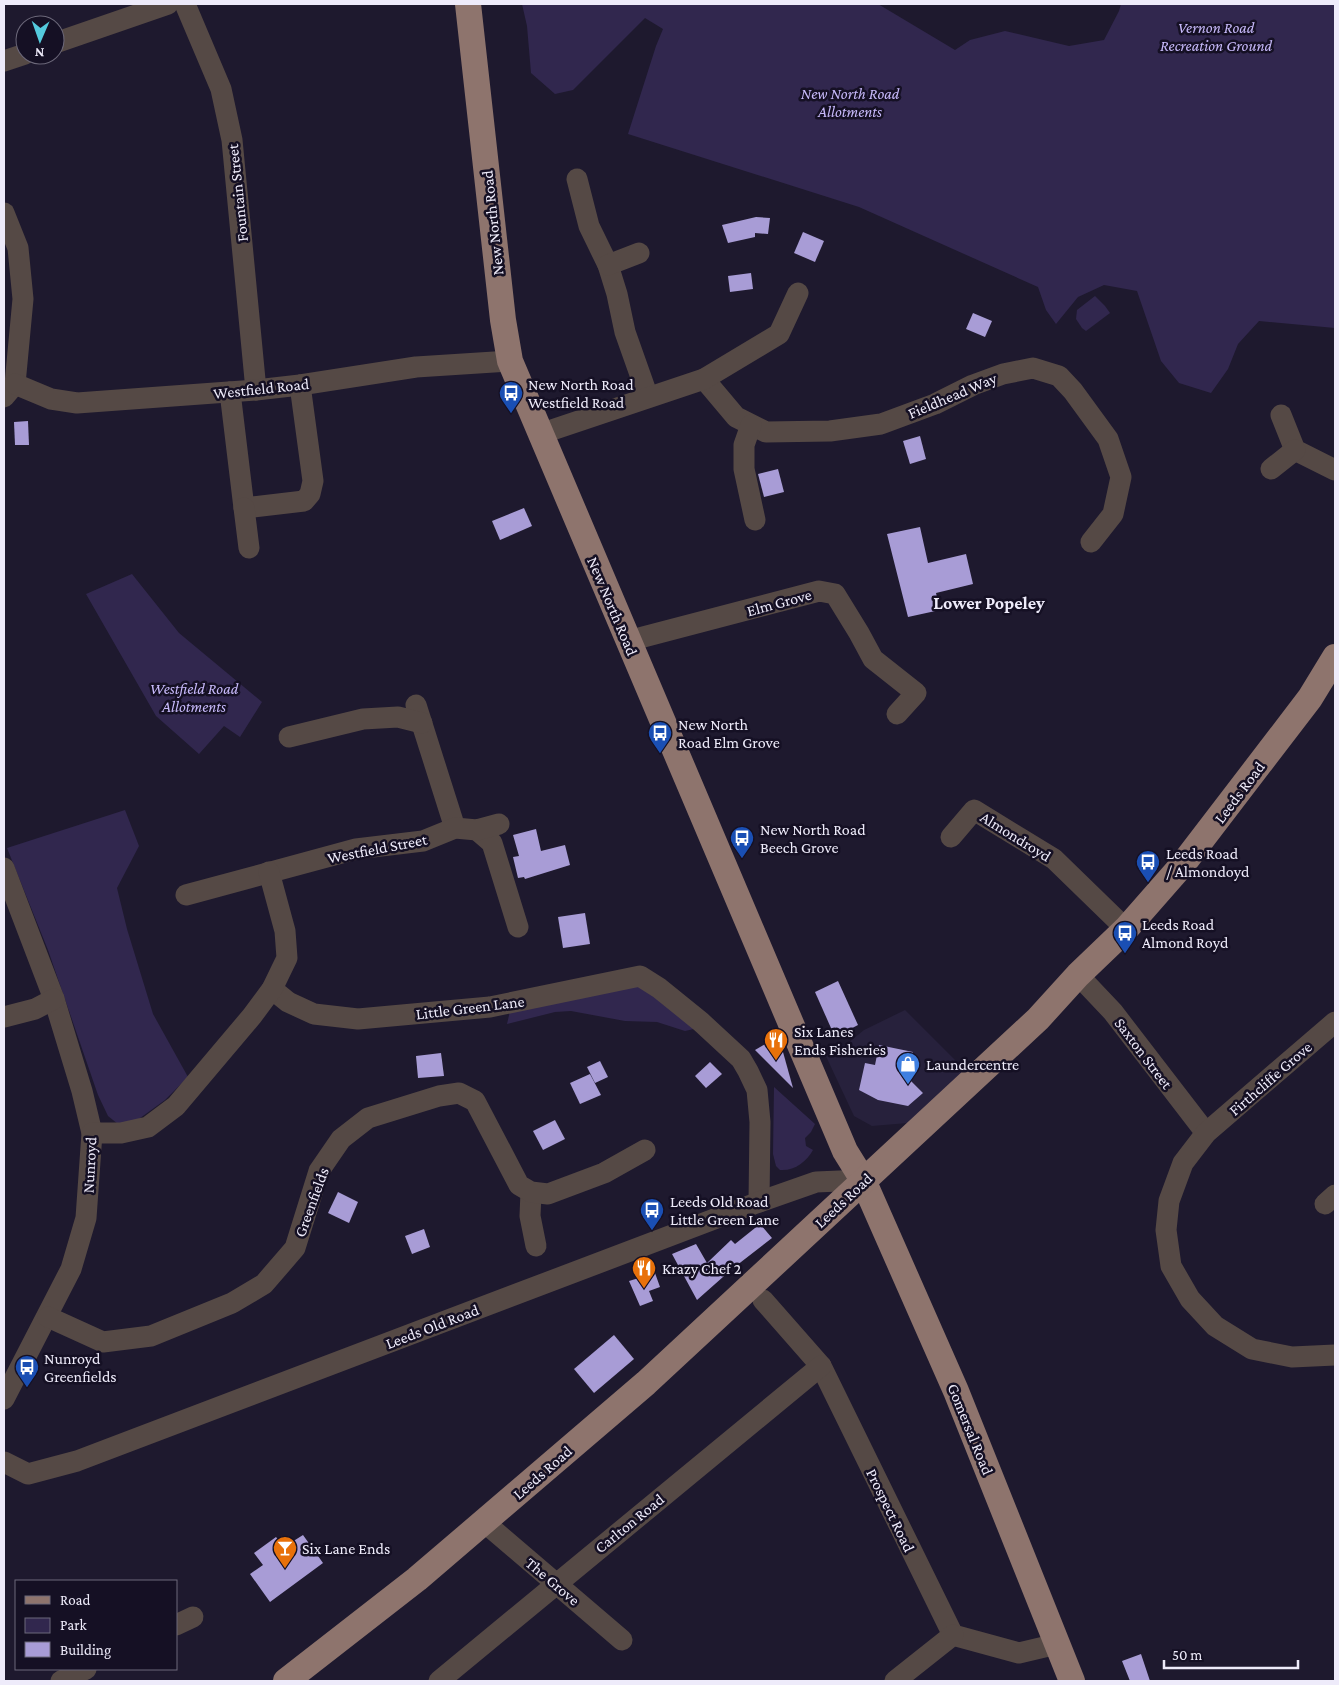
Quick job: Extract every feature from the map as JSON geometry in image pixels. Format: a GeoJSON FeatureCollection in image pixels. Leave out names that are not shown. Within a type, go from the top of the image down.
{"type":"FeatureCollection","features":[{"type":"Feature","properties":{"kind":"main road","name":"New North Road"},"geometry":{"type":"LineString","coordinates":[[468,4],[503,320],[510,361],[845,1151],[863,1180]]}},
{"type":"Feature","properties":{"kind":"main road","name":"Leeds Road"},"geometry":{"type":"LineString","coordinates":[[286,1681],[417,1579],[652,1377],[1038,1019],[1078,975],[1126,929],[1183,864],[1306,704],[1335,658]]}},
{"type":"Feature","properties":{"kind":"main road","name":"Gomersal Road"},"geometry":{"type":"LineString","coordinates":[[863,1180],[956,1391],[1072,1681]]}},
{"type":"Feature","properties":{"kind":"street"},"geometry":{"type":"LineString","coordinates":[[65,40],[168,4]]}},
{"type":"Feature","properties":{"kind":"street","name":"Fountain Street"},"geometry":{"type":"LineString","coordinates":[[185,4],[221,89],[232,140],[256,390]]}},
{"type":"Feature","properties":{"kind":"street"},"geometry":{"type":"LineString","coordinates":[[577,180],[588,226],[608,264],[625,332],[648,397]]}},
{"type":"Feature","properties":{"kind":"street"},"geometry":{"type":"LineString","coordinates":[[4,212],[18,248],[23,299],[9,390]]}},
{"type":"Feature","properties":{"kind":"street"},"geometry":{"type":"LineString","coordinates":[[608,264],[639,253]]}},
{"type":"Feature","properties":{"kind":"street"},"geometry":{"type":"LineString","coordinates":[[540,434],[704,379],[779,334],[798,293]]}},
{"type":"Feature","properties":{"kind":"street","name":"Westfield Road"},"geometry":{"type":"LineString","coordinates":[[9,390],[77,403],[256,390],[416,367],[510,361]]}},
{"type":"Feature","properties":{"kind":"street","name":"Fieldhead Way"},"geometry":{"type":"LineString","coordinates":[[704,379],[736,417],[766,432],[830,432],[881,424],[935,404],[973,384],[1003,374],[1032,368],[1058,376],[1073,391],[1108,439],[1121,477],[1113,514],[1091,542]]}},
{"type":"Feature","properties":{"kind":"street"},"geometry":{"type":"LineString","coordinates":[[244,508],[304,501],[310,494],[314,481],[300,385]]}},
{"type":"Feature","properties":{"kind":"street"},"geometry":{"type":"LineString","coordinates":[[230,392],[249,548]]}},
{"type":"Feature","properties":{"kind":"street"},"geometry":{"type":"LineString","coordinates":[[1281,415],[1296,450],[1335,470]]}},
{"type":"Feature","properties":{"kind":"street"},"geometry":{"type":"LineString","coordinates":[[751,425],[744,445],[744,470],[755,520]]}},
{"type":"Feature","properties":{"kind":"street"},"geometry":{"type":"LineString","coordinates":[[1271,469],[1296,450]]}},
{"type":"Feature","properties":{"kind":"street","name":"Elm Grove"},"geometry":{"type":"LineString","coordinates":[[628,641],[819,591],[835,594],[873,659],[916,693],[897,714]]}},
{"type":"Feature","properties":{"kind":"street"},"geometry":{"type":"LineString","coordinates":[[289,737],[363,719],[419,714],[455,828]]}},
{"type":"Feature","properties":{"kind":"street","name":"Almondroyd"},"geometry":{"type":"LineString","coordinates":[[951,837],[974,810],[1054,859],[1126,929]]}},
{"type":"Feature","properties":{"kind":"street","name":"Westfield Street"},"geometry":{"type":"LineString","coordinates":[[186,895],[356,849],[424,841],[455,828],[477,830],[499,824]]}},
{"type":"Feature","properties":{"kind":"street"},"geometry":{"type":"LineString","coordinates":[[477,830],[492,842],[518,927]]}},
{"type":"Feature","properties":{"kind":"street","name":"Nunroyd"},"geometry":{"type":"LineString","coordinates":[[4,868],[54,999],[82,1091],[92,1133],[86,1218],[71,1269],[48,1317],[4,1399]]}},
{"type":"Feature","properties":{"kind":"street"},"geometry":{"type":"LineString","coordinates":[[92,1133],[120,1133],[148,1127],[176,1106],[272,989],[287,958],[285,932],[269,872]]}},
{"type":"Feature","properties":{"kind":"street","name":"Saxton Street"},"geometry":{"type":"LineString","coordinates":[[1078,975],[1113,1012],[1206,1134]]}},
{"type":"Feature","properties":{"kind":"street","name":"Little Green Lane"},"geometry":{"type":"LineString","coordinates":[[272,989],[288,1002],[314,1014],[358,1019],[490,1008],[640,976],[659,988],[701,1022],[741,1059],[748,1072],[757,1090],[760,1122],[759,1202]]}},
{"type":"Feature","properties":{"kind":"street"},"geometry":{"type":"LineString","coordinates":[[4,1017],[35,1010],[54,999]]}},
{"type":"Feature","properties":{"kind":"street","name":"Firthcliffe Grove"},"geometry":{"type":"LineString","coordinates":[[1335,1022],[1206,1134],[1183,1163],[1169,1201],[1166,1230],[1171,1266],[1190,1299],[1215,1326],[1252,1349],[1292,1357],[1335,1355]]}},
{"type":"Feature","properties":{"kind":"street","name":"Greenfields"},"geometry":{"type":"LineString","coordinates":[[48,1317],[103,1342],[151,1336],[232,1303],[264,1284],[295,1248],[319,1171],[341,1139],[368,1118],[439,1096],[459,1094],[475,1100],[519,1186],[531,1192]]}},
{"type":"Feature","properties":{"kind":"street"},"geometry":{"type":"LineString","coordinates":[[536,1246],[530,1216],[531,1192],[548,1194],[576,1184],[604,1173],[645,1150]]}},
{"type":"Feature","properties":{"kind":"street","name":"Leeds Old Road"},"geometry":{"type":"LineString","coordinates":[[4,1462],[28,1474],[77,1461],[759,1202],[816,1182],[863,1180]]}},
{"type":"Feature","properties":{"kind":"street","name":"Prospect Road"},"geometry":{"type":"LineString","coordinates":[[763,1300],[821,1366],[953,1635]]}},
{"type":"Feature","properties":{"kind":"street","name":"Carlton Road"},"geometry":{"type":"LineString","coordinates":[[439,1681],[821,1366]]}},
{"type":"Feature","properties":{"kind":"street","name":"The Grove"},"geometry":{"type":"LineString","coordinates":[[484,1522],[622,1640]]}},
{"type":"Feature","properties":{"kind":"street"},"geometry":{"type":"LineString","coordinates":[[895,1681],[953,1635],[1019,1653],[1057,1644]]}},
{"type":"Feature","properties":{"kind":"street"},"geometry":{"type":"LineString","coordinates":[[61,1681],[84,1670]]}},
{"type":"Feature","properties":{"kind":"shaded area"},"geometry":{"type":"Polygon","coordinates":[[[905,1010],[966,1071],[908,1123],[872,1126],[854,1116],[824,1052],[847,1044],[864,1030],[905,1010]]]}},
{"type":"Feature","properties":{"kind":"green space"},"geometry":{"type":"Polygon","coordinates":[[[522,4],[878,4],[955,50],[970,40],[1005,31],[1069,46],[1104,40],[1121,4],[1335,4],[1335,328],[1259,321],[1238,344],[1228,369],[1211,393],[1179,383],[1161,361],[1137,291],[1104,285],[1078,297],[1056,324],[1046,310],[1038,287],[859,207],[628,134],[663,29],[645,18],[573,90],[555,94],[531,73],[527,26],[522,4]]]}},
{"type":"Feature","properties":{"kind":"green space"},"geometry":{"type":"Polygon","coordinates":[[[1095,296],[1110,313],[1086,331],[1076,319],[1077,310],[1095,296]]]}},
{"type":"Feature","properties":{"kind":"green space","name":"Westfield Road Allotments"},"geometry":{"type":"Polygon","coordinates":[[[132,574],[179,633],[262,702],[240,737],[224,726],[199,754],[156,716],[86,594],[132,574]]]}},
{"type":"Feature","properties":{"kind":"green space"},"geometry":{"type":"Polygon","coordinates":[[[125,810],[139,846],[117,888],[127,929],[153,1014],[188,1077],[165,1100],[136,1121],[118,1124],[108,1116],[98,1095],[48,950],[7,848],[125,810]]]}},
{"type":"Feature","properties":{"kind":"green space"},"geometry":{"type":"Polygon","coordinates":[[[635,986],[652,990],[698,1028],[685,1031],[657,1022],[625,1021],[571,1011],[555,1012],[507,1024],[510,1011],[635,986]]]}},
{"type":"Feature","properties":{"kind":"green space"},"geometry":{"type":"Polygon","coordinates":[[[774,1087],[815,1124],[805,1138],[806,1146],[813,1150],[799,1165],[785,1170],[780,1170],[776,1166],[773,1154],[774,1087]]]}},
{"type":"Feature","properties":{"kind":"building"},"geometry":{"type":"Polygon","coordinates":[[[756,217],[770,218],[768,234],[755,233],[755,237],[728,243],[722,225],[756,217]]]}},
{"type":"Feature","properties":{"kind":"building"},"geometry":{"type":"Polygon","coordinates":[[[803,232],[824,241],[815,262],[794,253],[803,232]]]}},
{"type":"Feature","properties":{"kind":"building"},"geometry":{"type":"Polygon","coordinates":[[[751,273],[753,289],[730,292],[728,276],[751,273]]]}},
{"type":"Feature","properties":{"kind":"building"},"geometry":{"type":"Polygon","coordinates":[[[973,313],[992,321],[985,337],[966,329],[973,313]]]}},
{"type":"Feature","properties":{"kind":"building"},"geometry":{"type":"Polygon","coordinates":[[[28,421],[29,445],[15,445],[14,422],[28,421]]]}},
{"type":"Feature","properties":{"kind":"building"},"geometry":{"type":"Polygon","coordinates":[[[920,436],[926,459],[910,464],[903,441],[920,436]]]}},
{"type":"Feature","properties":{"kind":"building"},"geometry":{"type":"Polygon","coordinates":[[[778,469],[784,492],[764,497],[758,474],[778,469]]]}},
{"type":"Feature","properties":{"kind":"building"},"geometry":{"type":"Polygon","coordinates":[[[524,508],[532,526],[500,540],[492,521],[524,508]]]}},
{"type":"Feature","properties":{"kind":"building"},"geometry":{"type":"Polygon","coordinates":[[[920,527],[928,563],[966,554],[973,584],[936,593],[940,610],[908,617],[887,534],[920,527]]]}},
{"type":"Feature","properties":{"kind":"building"},"geometry":{"type":"Polygon","coordinates":[[[536,829],[541,851],[565,845],[570,865],[525,879],[524,877],[518,878],[513,857],[519,856],[513,835],[536,829]]]}},
{"type":"Feature","properties":{"kind":"building"},"geometry":{"type":"Polygon","coordinates":[[[585,913],[590,944],[563,948],[558,917],[585,913]]]}},
{"type":"Feature","properties":{"kind":"building"},"geometry":{"type":"Polygon","coordinates":[[[838,981],[858,1025],[835,1037],[815,992],[838,981]]]}},
{"type":"Feature","properties":{"kind":"building","name":"Six Lanes Ends Fisheries"},"geometry":{"type":"Polygon","coordinates":[[[774,1039],[783,1052],[793,1088],[755,1050],[774,1039]]]}},
{"type":"Feature","properties":{"kind":"building"},"geometry":{"type":"Polygon","coordinates":[[[879,1045],[913,1052],[908,1078],[923,1093],[908,1106],[878,1100],[859,1090],[865,1063],[875,1065],[879,1045]]]}},
{"type":"Feature","properties":{"kind":"building"},"geometry":{"type":"Polygon","coordinates":[[[441,1053],[444,1076],[418,1078],[416,1056],[441,1053]]]}},
{"type":"Feature","properties":{"kind":"building"},"geometry":{"type":"Polygon","coordinates":[[[600,1061],[608,1077],[595,1083],[587,1067],[600,1061]]]}},
{"type":"Feature","properties":{"kind":"building"},"geometry":{"type":"Polygon","coordinates":[[[710,1062],[722,1074],[706,1088],[695,1076],[710,1062]]]}},
{"type":"Feature","properties":{"kind":"building"},"geometry":{"type":"Polygon","coordinates":[[[590,1074],[601,1095],[580,1104],[570,1083],[590,1074]]]}},
{"type":"Feature","properties":{"kind":"building"},"geometry":{"type":"Polygon","coordinates":[[[555,1120],[565,1139],[543,1150],[533,1131],[555,1120]]]}},
{"type":"Feature","properties":{"kind":"building"},"geometry":{"type":"Polygon","coordinates":[[[338,1192],[358,1202],[349,1223],[328,1213],[338,1192]]]}},
{"type":"Feature","properties":{"kind":"building"},"geometry":{"type":"Polygon","coordinates":[[[760,1224],[772,1238],[732,1269],[697,1300],[672,1254],[696,1244],[707,1263],[731,1240],[735,1244],[760,1224]]]}},
{"type":"Feature","properties":{"kind":"building"},"geometry":{"type":"Polygon","coordinates":[[[424,1229],[430,1247],[412,1254],[405,1236],[424,1229]]]}},
{"type":"Feature","properties":{"kind":"building","name":"Krazy Chef 2"},"geometry":{"type":"Polygon","coordinates":[[[655,1273],[660,1287],[649,1291],[653,1301],[640,1306],[629,1281],[655,1273]]]}},
{"type":"Feature","properties":{"kind":"building"},"geometry":{"type":"Polygon","coordinates":[[[614,1335],[634,1359],[594,1393],[574,1369],[614,1335]]]}},
{"type":"Feature","properties":{"kind":"building","name":"Six Lane Ends"},"geometry":{"type":"Polygon","coordinates":[[[303,1535],[323,1563],[270,1602],[250,1574],[263,1565],[254,1553],[276,1537],[284,1547],[303,1535]]]}},
{"type":"Feature","properties":{"kind":"building"},"geometry":{"type":"Polygon","coordinates":[[[1141,1654],[1150,1681],[1130,1681],[1122,1661],[1141,1654]]]}},
{"type":"Feature","properties":{"kind":"place","name":"New North Road Westfield Road"},"geometry":{"type":"Point","coordinates":[511,414]}},
{"type":"Feature","properties":{"kind":"place","name":"New North Road Elm Grove"},"geometry":{"type":"Point","coordinates":[660,754]}},
{"type":"Feature","properties":{"kind":"place","name":"New North Road Beech Grove"},"geometry":{"type":"Point","coordinates":[742,859]}},
{"type":"Feature","properties":{"kind":"place","name":"Leeds Road / Almondoyd"},"geometry":{"type":"Point","coordinates":[1148,883]}},
{"type":"Feature","properties":{"kind":"place","name":"Leeds Road Almond Royd"},"geometry":{"type":"Point","coordinates":[1125,954]}},
{"type":"Feature","properties":{"kind":"place","name":"Six Lanes Ends Fisheries"},"geometry":{"type":"Point","coordinates":[776,1061]}},
{"type":"Feature","properties":{"kind":"place","name":"Laundercentre"},"geometry":{"type":"Point","coordinates":[908,1085]}},
{"type":"Feature","properties":{"kind":"place","name":"Leeds Old Road Little Green Lane"},"geometry":{"type":"Point","coordinates":[652,1231]}},
{"type":"Feature","properties":{"kind":"place","name":"Krazy Chef 2"},"geometry":{"type":"Point","coordinates":[644,1289]}},
{"type":"Feature","properties":{"kind":"place","name":"Nunroyd Greenfields"},"geometry":{"type":"Point","coordinates":[27,1388]}},
{"type":"Feature","properties":{"kind":"place","name":"Six Lane Ends"},"geometry":{"type":"Point","coordinates":[285,1569]}},
{"type":"Feature","properties":{"kind":"district","name":"Lower Popeley"},"geometry":{"type":"Point","coordinates":[989,603]}},
{"type":"Feature","properties":{"kind":"park label","name":"Vernon Road Recreation Ground"},"geometry":{"type":"Point","coordinates":[1216,36]}},
{"type":"Feature","properties":{"kind":"park label","name":"New North Road Allotments"},"geometry":{"type":"Point","coordinates":[850,102]}}]}
